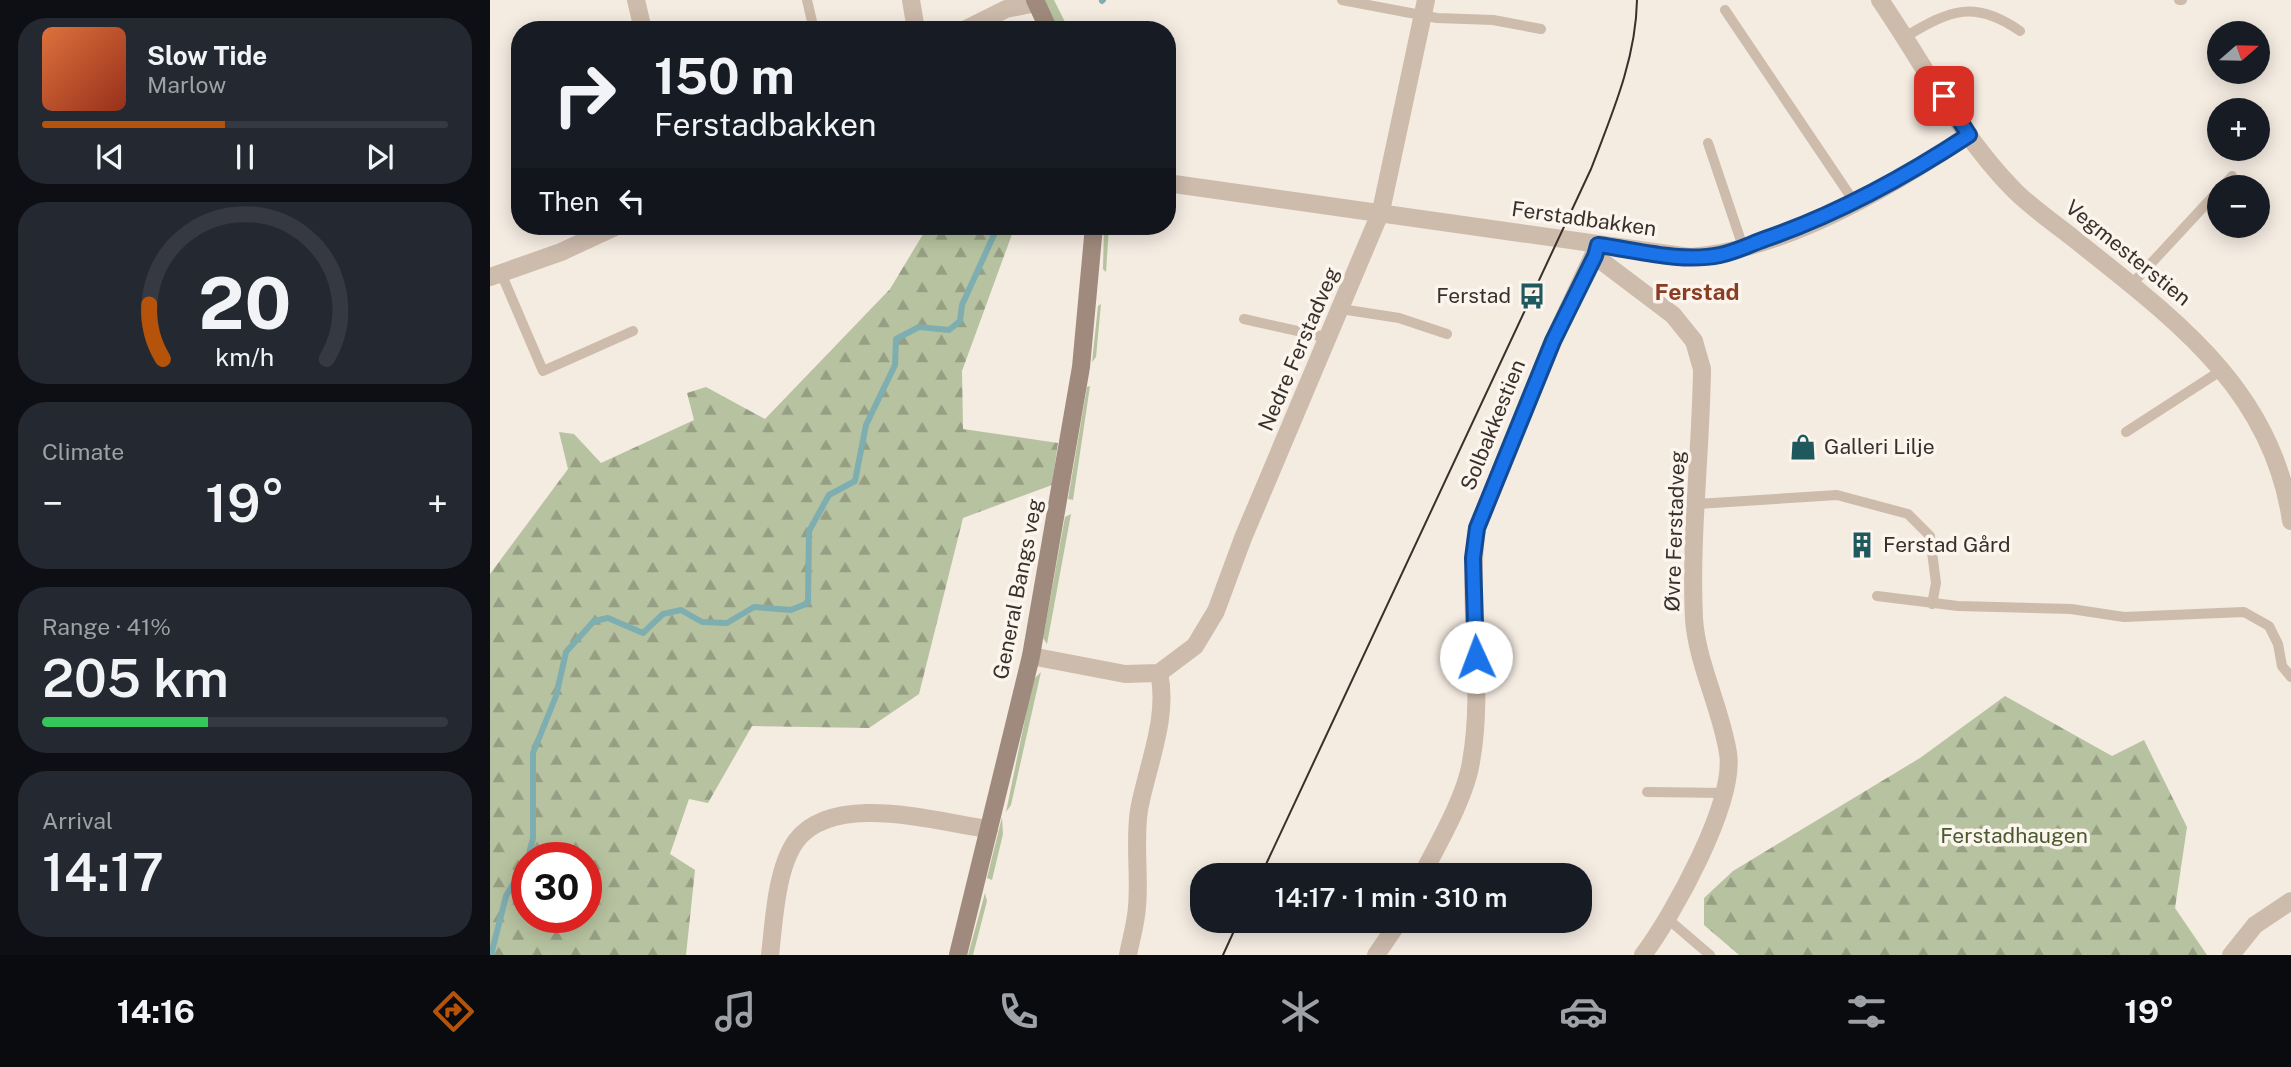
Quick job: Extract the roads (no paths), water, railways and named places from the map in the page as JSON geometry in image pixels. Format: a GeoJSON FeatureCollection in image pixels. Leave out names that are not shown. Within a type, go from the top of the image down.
{"type":"FeatureCollection","features":[{"type":"Feature","properties":{"kind":"street"},"geometry":{"type":"LineString","coordinates":[[636,0],[641,21]]}},
{"type":"Feature","properties":{"kind":"street"},"geometry":{"type":"LineString","coordinates":[[911,0],[914,21]]}},
{"type":"Feature","properties":{"kind":"street","name":"Vegmesterstien"},"geometry":{"type":"LineString","coordinates":[[1880,0],[1969,135],[2015,191],[2196,339],[2222,370],[2254,417],[2275,461],[2291,521]]}},
{"type":"Feature","properties":{"kind":"street"},"geometry":{"type":"LineString","coordinates":[[982,21],[1006,9],[1035,1],[1045,21]]}},
{"type":"Feature","properties":{"kind":"street","name":"Nedre Ferstadveg"},"geometry":{"type":"LineString","coordinates":[[1159,673],[1180,660],[1195,646],[1216,611],[1243,538],[1381,211],[1424,8]]}},
{"type":"Feature","properties":{"kind":"street","name":"Ferstadbakken"},"geometry":{"type":"LineString","coordinates":[[1176,184],[1381,211],[1597,250],[1690,257],[1720,255],[1855,203],[1922,166],[1969,135]]}},
{"type":"Feature","properties":{"kind":"street"},"geometry":{"type":"LineString","coordinates":[[495,275],[561,252],[598,235]]}},
{"type":"Feature","properties":{"kind":"street","name":"General Bangs veg"},"geometry":{"type":"LineString","coordinates":[[958,955],[1031,656],[1081,367],[1093,235]]}},
{"type":"Feature","properties":{"kind":"street","name":"Øvre Ferstadveg"},"geometry":{"type":"LineString","coordinates":[[1597,250],[1674,315],[1694,341],[1702,369],[1695,623],[1729,756],[1726,793],[1669,920],[1643,955]]}},
{"type":"Feature","properties":{"kind":"street","name":"Solbakkestien"},"geometry":{"type":"LineString","coordinates":[[1427,863],[1471,765],[1478,707],[1473,558],[1477,528],[1553,341],[1597,250]]}},
{"type":"Feature","properties":{"kind":"street"},"geometry":{"type":"LineString","coordinates":[[1031,656],[1125,674],[1159,673],[1163,690],[1155,743],[1139,811],[1136,842],[1137,909],[1128,955]]}},
{"type":"Feature","properties":{"kind":"street"},"geometry":{"type":"LineString","coordinates":[[770,955],[780,881],[796,841],[828,817],[863,812],[989,829]]}},
{"type":"Feature","properties":{"kind":"street"},"geometry":{"type":"LineString","coordinates":[[2231,955],[2255,925],[2291,901]]}},
{"type":"Feature","properties":{"kind":"street"},"geometry":{"type":"LineString","coordinates":[[1376,955],[1391,933]]}},
{"type":"Feature","properties":{"kind":"lane"},"geometry":{"type":"LineString","coordinates":[[807,0],[812,21]]}},
{"type":"Feature","properties":{"kind":"lane"},"geometry":{"type":"LineString","coordinates":[[1342,0],[1424,8],[1541,29]]}},
{"type":"Feature","properties":{"kind":"lane"},"geometry":{"type":"LineString","coordinates":[[1905,37],[1942,16],[1960,9],[1977,7],[1991,10],[2020,32]]}},
{"type":"Feature","properties":{"kind":"lane"},"geometry":{"type":"LineString","coordinates":[[1725,10],[1855,203]]}},
{"type":"Feature","properties":{"kind":"lane"},"geometry":{"type":"LineString","coordinates":[[1708,143],[1743,247]]}},
{"type":"Feature","properties":{"kind":"lane"},"geometry":{"type":"LineString","coordinates":[[2131,285],[2207,203]]}},
{"type":"Feature","properties":{"kind":"lane"},"geometry":{"type":"LineString","coordinates":[[495,275],[543,371],[633,331]]}},
{"type":"Feature","properties":{"kind":"lane"},"geometry":{"type":"LineString","coordinates":[[1341,309],[1399,318],[1447,334]]}},
{"type":"Feature","properties":{"kind":"lane"},"geometry":{"type":"LineString","coordinates":[[1244,319],[1329,338]]}},
{"type":"Feature","properties":{"kind":"lane"},"geometry":{"type":"LineString","coordinates":[[2126,432],[2222,370]]}},
{"type":"Feature","properties":{"kind":"lane"},"geometry":{"type":"LineString","coordinates":[[1697,504],[1837,495],[1908,514],[1930,536],[1936,583],[1932,604]]}},
{"type":"Feature","properties":{"kind":"lane"},"geometry":{"type":"LineString","coordinates":[[1877,596],[1932,604],[2071,609],[2124,617],[2244,612],[2269,626],[2278,644],[2282,666],[2291,677]]}},
{"type":"Feature","properties":{"kind":"lane"},"geometry":{"type":"LineString","coordinates":[[1647,792],[1726,793]]}},
{"type":"Feature","properties":{"kind":"lane"},"geometry":{"type":"LineString","coordinates":[[1669,920],[1710,955]]}},
{"type":"Feature","properties":{"kind":"waterway"},"geometry":{"type":"LineString","coordinates":[[532,842],[533,753],[556,696],[566,652],[594,621],[608,618],[643,633],[663,614],[681,610],[702,622],[727,623],[754,607],[791,610],[808,603],[809,531],[829,495],[855,481],[866,425],[895,365],[896,339],[919,327],[949,330],[960,321],[962,305],[994,235]]}},
{"type":"Feature","properties":{"kind":"waterway"},"geometry":{"type":"LineString","coordinates":[[491,955],[506,896],[511,888]]}},
{"type":"Feature","properties":{"kind":"tram line"},"geometry":{"type":"LineString","coordinates":[[1267,863],[1591,169],[1628,65],[1637,0]]}},
{"type":"Feature","properties":{"kind":"tram line"},"geometry":{"type":"LineString","coordinates":[[1223,955],[1233,933]]}},
{"type":"Feature","properties":{"kind":"place","name":"Ferstad"},"geometry":{"type":"Point","coordinates":[1532,296]}},
{"type":"Feature","properties":{"kind":"place","name":"Galleri Lilje"},"geometry":{"type":"Point","coordinates":[1803,447]}},
{"type":"Feature","properties":{"kind":"place","name":"Ferstad Gård"},"geometry":{"type":"Point","coordinates":[1862,545]}},
{"type":"Feature","properties":{"kind":"district","name":"Ferstad"},"geometry":{"type":"Point","coordinates":[1697,292]}},
{"type":"Feature","properties":{"kind":"park label","name":"Ferstadhaugen"},"geometry":{"type":"Point","coordinates":[2014,836]}}]}
